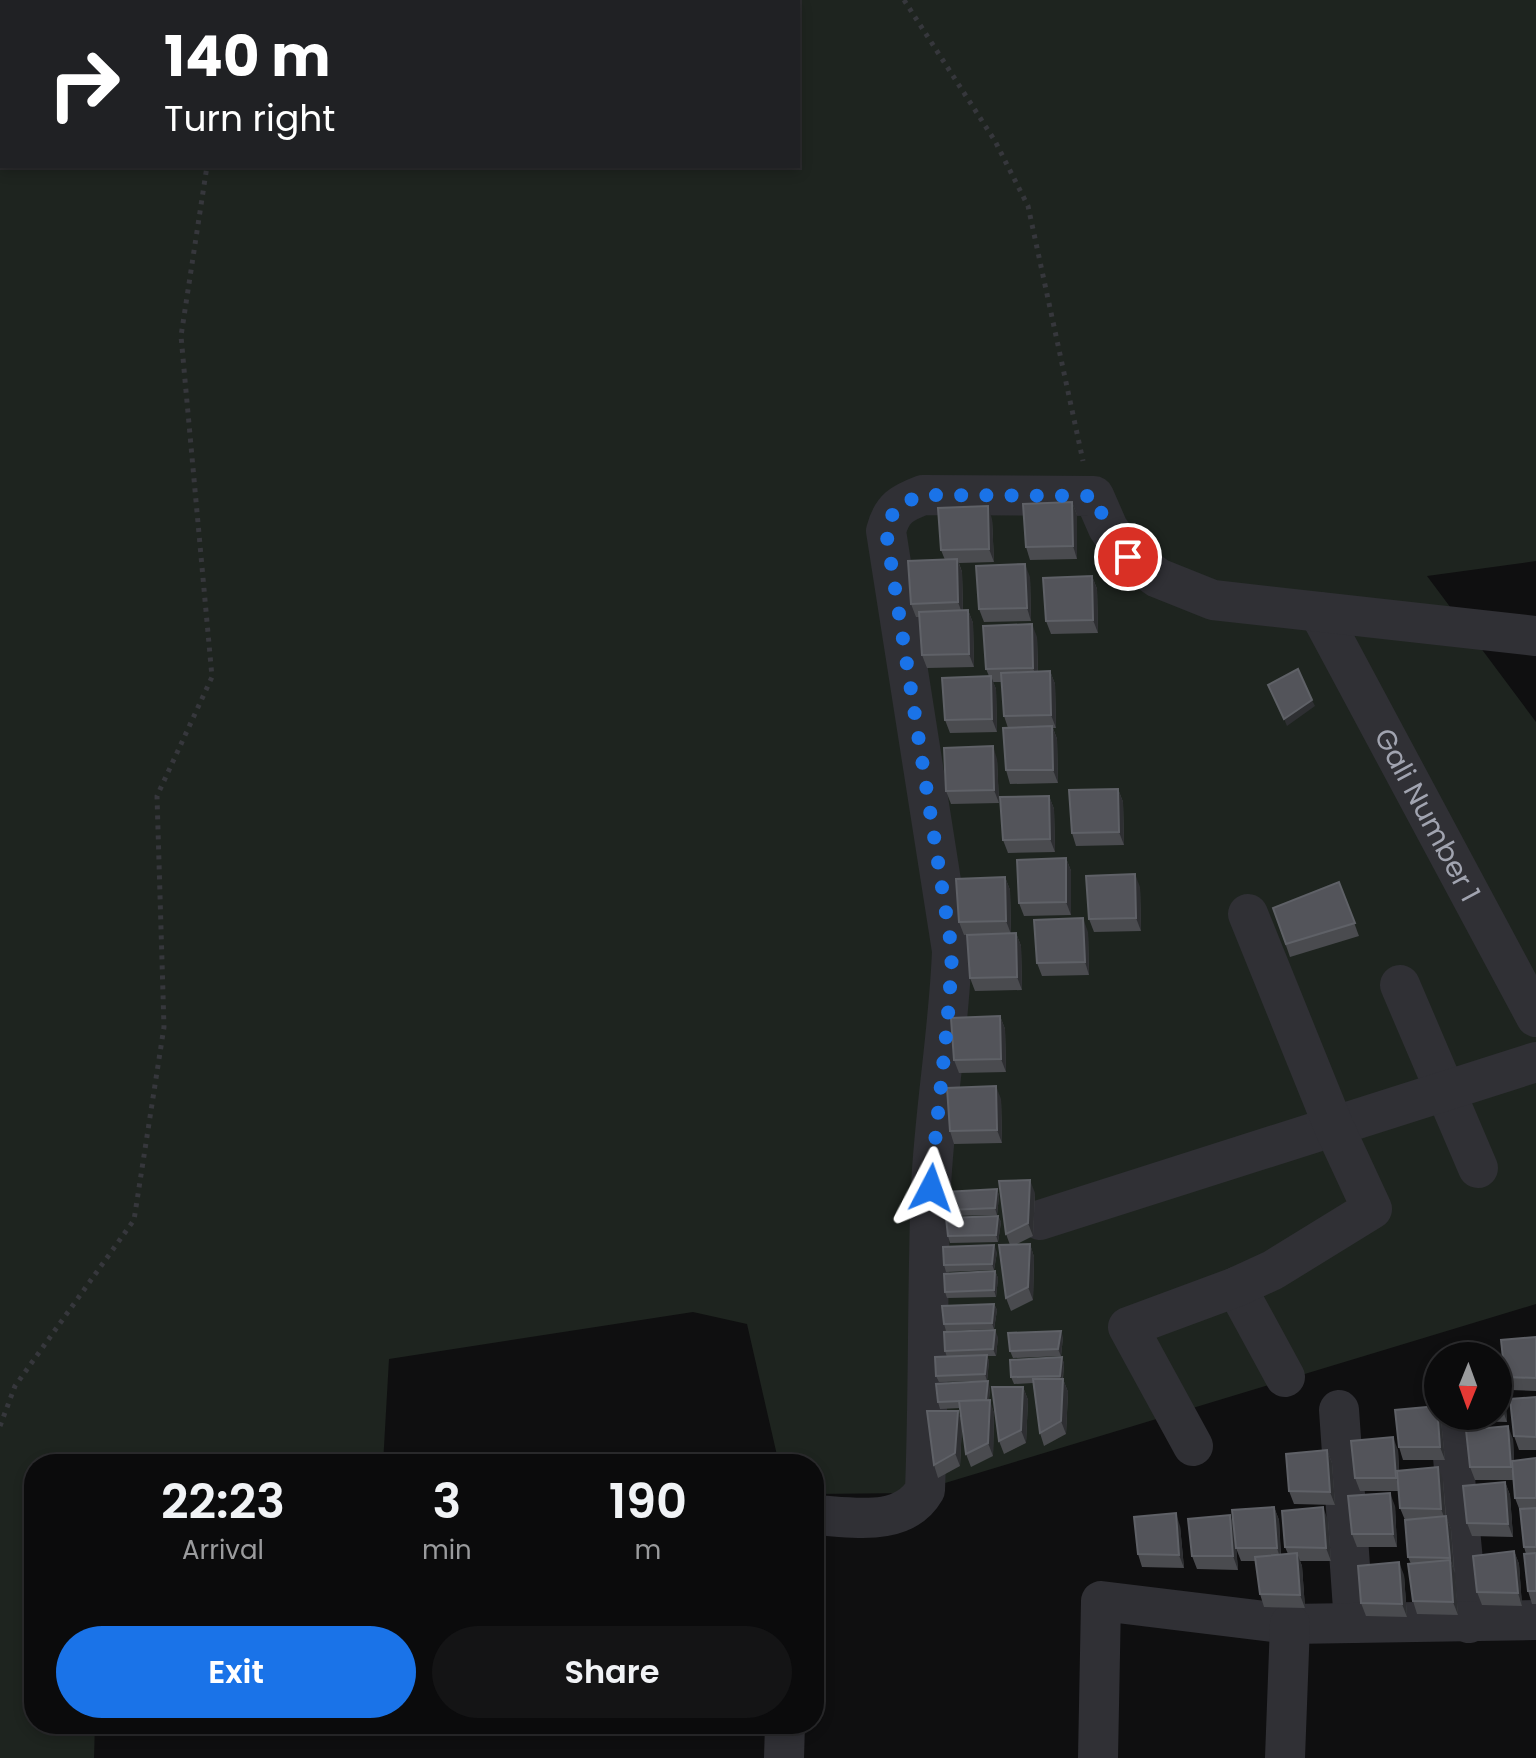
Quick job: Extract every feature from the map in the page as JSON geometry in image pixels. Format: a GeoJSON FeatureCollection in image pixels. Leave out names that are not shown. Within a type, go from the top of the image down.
{"type":"FeatureCollection","features":[{"type":"Feature","properties":{"kind":"street"},"geometry":{"type":"LineString","coordinates":[[824,1516],[873,1518],[896,1514],[917,1503],[925,1490],[931,1188],[940,1071],[950,1006],[952,951],[886,531],[891,513],[901,503],[923,495],[1094,496],[1108,528],[1128,557],[1158,578],[1213,600],[1536,636]]}},
{"type":"Feature","properties":{"kind":"street","name":"Gali Number 1"},"geometry":{"type":"LineString","coordinates":[[1319,612],[1536,1017]]}},
{"type":"Feature","properties":{"kind":"street"},"geometry":{"type":"LineString","coordinates":[[1193,1446],[1128,1327],[1273,1270],[1372,1209],[1334,1127],[1248,914]]}},
{"type":"Feature","properties":{"kind":"street"},"geometry":{"type":"LineString","coordinates":[[1400,985],[1478,1168]]}},
{"type":"Feature","properties":{"kind":"street"},"geometry":{"type":"LineString","coordinates":[[1040,1220],[1334,1127],[1446,1088],[1536,1062]]}},
{"type":"Feature","properties":{"kind":"street"},"geometry":{"type":"LineString","coordinates":[[1236,1287],[1285,1377]]}},
{"type":"Feature","properties":{"kind":"street"},"geometry":{"type":"LineString","coordinates":[[1339,1410],[1354,1623]]}},
{"type":"Feature","properties":{"kind":"street"},"geometry":{"type":"LineString","coordinates":[[1450,1430],[1469,1623]]}},
{"type":"Feature","properties":{"kind":"street"},"geometry":{"type":"LineString","coordinates":[[1098,1758],[1101,1601],[1290,1624],[1536,1620]]}},
{"type":"Feature","properties":{"kind":"street"},"geometry":{"type":"LineString","coordinates":[[1285,1758],[1290,1624]]}},
{"type":"Feature","properties":{"kind":"street"},"geometry":{"type":"LineString","coordinates":[[784,1758],[785,1734]]}},
{"type":"Feature","properties":{"kind":"path"},"geometry":{"type":"LineString","coordinates":[[904,0],[995,141],[1028,206],[1053,305],[1077,439],[1094,496]]}},
{"type":"Feature","properties":{"kind":"path"},"geometry":{"type":"LineString","coordinates":[[0,1426],[15,1386],[134,1220],[164,1027],[157,796],[212,677],[181,336],[207,168]]}},
{"type":"Feature","properties":{"kind":"shaded area"},"geometry":{"type":"Polygon","coordinates":[[[800,0],[1536,0],[1536,561],[1427,576],[1536,722],[1536,1304],[912,1493],[824,1494],[824,1454],[777,1454],[747,1324],[693,1312],[389,1359],[384,1454],[24,1454],[24,1734],[95,1734],[94,1758],[0,1758],[0,168],[800,168],[800,0]]]}},
{"type":"Feature","properties":{"kind":"building"},"geometry":{"type":"Polygon","coordinates":[[[1072,502],[1073,546],[1026,547],[1023,504],[1072,502]]]}},
{"type":"Feature","properties":{"kind":"building"},"geometry":{"type":"Polygon","coordinates":[[[988,506],[989,549],[941,550],[938,508],[988,506]]]}},
{"type":"Feature","properties":{"kind":"building"},"geometry":{"type":"Polygon","coordinates":[[[957,559],[958,602],[911,604],[908,561],[957,559]]]}},
{"type":"Feature","properties":{"kind":"building"},"geometry":{"type":"Polygon","coordinates":[[[1025,564],[1027,608],[979,609],[976,566],[1025,564]]]}},
{"type":"Feature","properties":{"kind":"building"},"geometry":{"type":"Polygon","coordinates":[[[1092,576],[1093,620],[1046,621],[1043,578],[1092,576]]]}},
{"type":"Feature","properties":{"kind":"building"},"geometry":{"type":"Polygon","coordinates":[[[968,610],[969,654],[922,655],[919,612],[968,610]]]}},
{"type":"Feature","properties":{"kind":"building"},"geometry":{"type":"Polygon","coordinates":[[[1032,624],[1033,668],[986,669],[983,626],[1032,624]]]}},
{"type":"Feature","properties":{"kind":"building"},"geometry":{"type":"Polygon","coordinates":[[[1298,669],[1312,700],[1284,719],[1268,685],[1298,669]]]}},
{"type":"Feature","properties":{"kind":"building"},"geometry":{"type":"Polygon","coordinates":[[[1050,671],[1051,715],[1004,716],[1001,673],[1050,671]]]}},
{"type":"Feature","properties":{"kind":"building"},"geometry":{"type":"Polygon","coordinates":[[[991,676],[992,719],[945,720],[942,678],[991,676]]]}},
{"type":"Feature","properties":{"kind":"building"},"geometry":{"type":"Polygon","coordinates":[[[1052,726],[1053,770],[1006,770],[1003,728],[1052,726]]]}},
{"type":"Feature","properties":{"kind":"building"},"geometry":{"type":"Polygon","coordinates":[[[993,746],[994,790],[946,791],[944,748],[993,746]]]}},
{"type":"Feature","properties":{"kind":"building"},"geometry":{"type":"Polygon","coordinates":[[[1118,789],[1119,832],[1072,833],[1069,790],[1118,789]]]}},
{"type":"Feature","properties":{"kind":"building"},"geometry":{"type":"Polygon","coordinates":[[[1049,796],[1050,839],[1003,840],[1000,797],[1049,796]]]}},
{"type":"Feature","properties":{"kind":"building"},"geometry":{"type":"Polygon","coordinates":[[[1066,858],[1066,902],[1019,903],[1017,860],[1066,858]]]}},
{"type":"Feature","properties":{"kind":"building"},"geometry":{"type":"Polygon","coordinates":[[[1135,874],[1136,918],[1089,919],[1086,876],[1135,874]]]}},
{"type":"Feature","properties":{"kind":"building"},"geometry":{"type":"Polygon","coordinates":[[[1005,877],[1006,921],[959,922],[956,879],[1005,877]]]}},
{"type":"Feature","properties":{"kind":"building"},"geometry":{"type":"Polygon","coordinates":[[[1339,882],[1355,923],[1286,944],[1273,908],[1339,882]]]}},
{"type":"Feature","properties":{"kind":"building"},"geometry":{"type":"Polygon","coordinates":[[[1083,918],[1085,962],[1037,963],[1034,920],[1083,918]]]}},
{"type":"Feature","properties":{"kind":"building"},"geometry":{"type":"Polygon","coordinates":[[[1016,933],[1017,977],[970,978],[967,935],[1016,933]]]}},
{"type":"Feature","properties":{"kind":"building"},"geometry":{"type":"Polygon","coordinates":[[[1000,1016],[1001,1059],[954,1060],[951,1018],[1000,1016]]]}},
{"type":"Feature","properties":{"kind":"building"},"geometry":{"type":"Polygon","coordinates":[[[996,1086],[997,1130],[950,1131],[947,1088],[996,1086]]]}},
{"type":"Feature","properties":{"kind":"building"},"geometry":{"type":"Polygon","coordinates":[[[1030,1180],[1028,1223],[1006,1234],[999,1181],[1030,1180]]]}},
{"type":"Feature","properties":{"kind":"building"},"geometry":{"type":"Polygon","coordinates":[[[997,1189],[995,1208],[946,1210],[945,1192],[997,1189]]]}},
{"type":"Feature","properties":{"kind":"building"},"geometry":{"type":"Polygon","coordinates":[[[998,1216],[996,1235],[948,1236],[946,1218],[998,1216]]]}},
{"type":"Feature","properties":{"kind":"building"},"geometry":{"type":"Polygon","coordinates":[[[1030,1244],[1028,1287],[1006,1298],[999,1245],[1030,1244]]]}},
{"type":"Feature","properties":{"kind":"building"},"geometry":{"type":"Polygon","coordinates":[[[994,1245],[992,1264],[944,1265],[943,1247],[994,1245]]]}},
{"type":"Feature","properties":{"kind":"building"},"geometry":{"type":"Polygon","coordinates":[[[995,1271],[994,1290],[945,1292],[944,1274],[995,1271]]]}},
{"type":"Feature","properties":{"kind":"building"},"geometry":{"type":"Polygon","coordinates":[[[994,1304],[992,1323],[944,1324],[942,1306],[994,1304]]]}},
{"type":"Feature","properties":{"kind":"building"},"geometry":{"type":"Polygon","coordinates":[[[995,1330],[993,1349],[945,1351],[944,1332],[995,1330]]]}},
{"type":"Feature","properties":{"kind":"building"},"geometry":{"type":"Polygon","coordinates":[[[1061,1331],[1058,1349],[1010,1351],[1008,1333],[1061,1331]]]}},
{"type":"Feature","properties":{"kind":"building"},"geometry":{"type":"Polygon","coordinates":[[[1536,1337],[1536,1378],[1512,1377],[1512,1342],[1501,1340],[1536,1337]]]}},
{"type":"Feature","properties":{"kind":"building"},"geometry":{"type":"Polygon","coordinates":[[[987,1355],[985,1374],[936,1376],[935,1357],[987,1355]]]}},
{"type":"Feature","properties":{"kind":"building"},"geometry":{"type":"Polygon","coordinates":[[[1062,1357],[1060,1376],[1011,1377],[1010,1360],[1062,1357]]]}},
{"type":"Feature","properties":{"kind":"building"},"geometry":{"type":"Polygon","coordinates":[[[1033,1379],[1063,1379],[1061,1421],[1040,1433],[1033,1379]]]}},
{"type":"Feature","properties":{"kind":"building"},"geometry":{"type":"Polygon","coordinates":[[[988,1381],[986,1400],[938,1402],[936,1384],[988,1381]]]}},
{"type":"Feature","properties":{"kind":"building"},"geometry":{"type":"Polygon","coordinates":[[[992,1387],[1023,1387],[1021,1430],[999,1441],[992,1387]]]}},
{"type":"Feature","properties":{"kind":"building"},"geometry":{"type":"Polygon","coordinates":[[[1536,1397],[1536,1437],[1514,1436],[1512,1399],[1536,1397]]]}},
{"type":"Feature","properties":{"kind":"building"},"geometry":{"type":"Polygon","coordinates":[[[990,1400],[988,1443],[966,1454],[959,1401],[990,1400]]]}},
{"type":"Feature","properties":{"kind":"building"},"geometry":{"type":"Polygon","coordinates":[[[1424,1407],[1424,1430],[1439,1430],[1440,1447],[1399,1447],[1395,1410],[1424,1407]]]}},
{"type":"Feature","properties":{"kind":"building"},"geometry":{"type":"Polygon","coordinates":[[[927,1411],[958,1411],[955,1453],[934,1465],[927,1411]]]}},
{"type":"Feature","properties":{"kind":"building"},"geometry":{"type":"Polygon","coordinates":[[[1466,1430],[1508,1430],[1511,1467],[1470,1467],[1466,1430]]]}},
{"type":"Feature","properties":{"kind":"building"},"geometry":{"type":"Polygon","coordinates":[[[1393,1437],[1396,1478],[1355,1478],[1351,1441],[1393,1437]]]}},
{"type":"Feature","properties":{"kind":"building"},"geometry":{"type":"Polygon","coordinates":[[[1327,1450],[1330,1492],[1289,1491],[1286,1454],[1327,1450]]]}},
{"type":"Feature","properties":{"kind":"building"},"geometry":{"type":"Polygon","coordinates":[[[1536,1458],[1536,1498],[1515,1498],[1512,1461],[1536,1458]]]}},
{"type":"Feature","properties":{"kind":"building"},"geometry":{"type":"Polygon","coordinates":[[[1438,1467],[1441,1509],[1400,1508],[1397,1471],[1438,1467]]]}},
{"type":"Feature","properties":{"kind":"building"},"geometry":{"type":"Polygon","coordinates":[[[1505,1482],[1508,1524],[1467,1523],[1463,1486],[1505,1482]]]}},
{"type":"Feature","properties":{"kind":"building"},"geometry":{"type":"Polygon","coordinates":[[[1390,1493],[1393,1534],[1352,1534],[1348,1496],[1390,1493]]]}},
{"type":"Feature","properties":{"kind":"building"},"geometry":{"type":"Polygon","coordinates":[[[1274,1507],[1277,1548],[1236,1548],[1232,1510],[1274,1507]]]}},
{"type":"Feature","properties":{"kind":"building"},"geometry":{"type":"Polygon","coordinates":[[[1323,1507],[1326,1548],[1285,1547],[1282,1511],[1323,1507]]]}},
{"type":"Feature","properties":{"kind":"building"},"geometry":{"type":"Polygon","coordinates":[[[1536,1508],[1536,1547],[1524,1547],[1520,1509],[1536,1508]]]}},
{"type":"Feature","properties":{"kind":"building"},"geometry":{"type":"Polygon","coordinates":[[[1176,1513],[1179,1555],[1138,1554],[1134,1517],[1176,1513]]]}},
{"type":"Feature","properties":{"kind":"building"},"geometry":{"type":"Polygon","coordinates":[[[1230,1515],[1233,1556],[1192,1556],[1188,1519],[1230,1515]]]}},
{"type":"Feature","properties":{"kind":"building"},"geometry":{"type":"Polygon","coordinates":[[[1446,1516],[1450,1558],[1408,1557],[1405,1520],[1446,1516]]]}},
{"type":"Feature","properties":{"kind":"building"},"geometry":{"type":"Polygon","coordinates":[[[1514,1551],[1518,1593],[1477,1592],[1473,1556],[1514,1551]]]}},
{"type":"Feature","properties":{"kind":"building"},"geometry":{"type":"Polygon","coordinates":[[[1297,1553],[1300,1595],[1260,1594],[1255,1557],[1297,1553]]]}},
{"type":"Feature","properties":{"kind":"building"},"geometry":{"type":"Polygon","coordinates":[[[1536,1553],[1536,1591],[1528,1591],[1524,1554],[1536,1553]]]}},
{"type":"Feature","properties":{"kind":"building"},"geometry":{"type":"Polygon","coordinates":[[[1450,1560],[1453,1602],[1413,1601],[1408,1564],[1450,1560]]]}},
{"type":"Feature","properties":{"kind":"building"},"geometry":{"type":"Polygon","coordinates":[[[1399,1562],[1402,1604],[1361,1603],[1358,1566],[1399,1562]]]}},
{"type":"Feature","properties":{"kind":"route"},"geometry":{"type":"LineString","coordinates":[[931,1188],[940,1071],[950,1006],[952,951],[946,897],[886,531],[891,513],[901,503],[923,495],[1094,496],[1108,528],[1128,557]]}}]}
